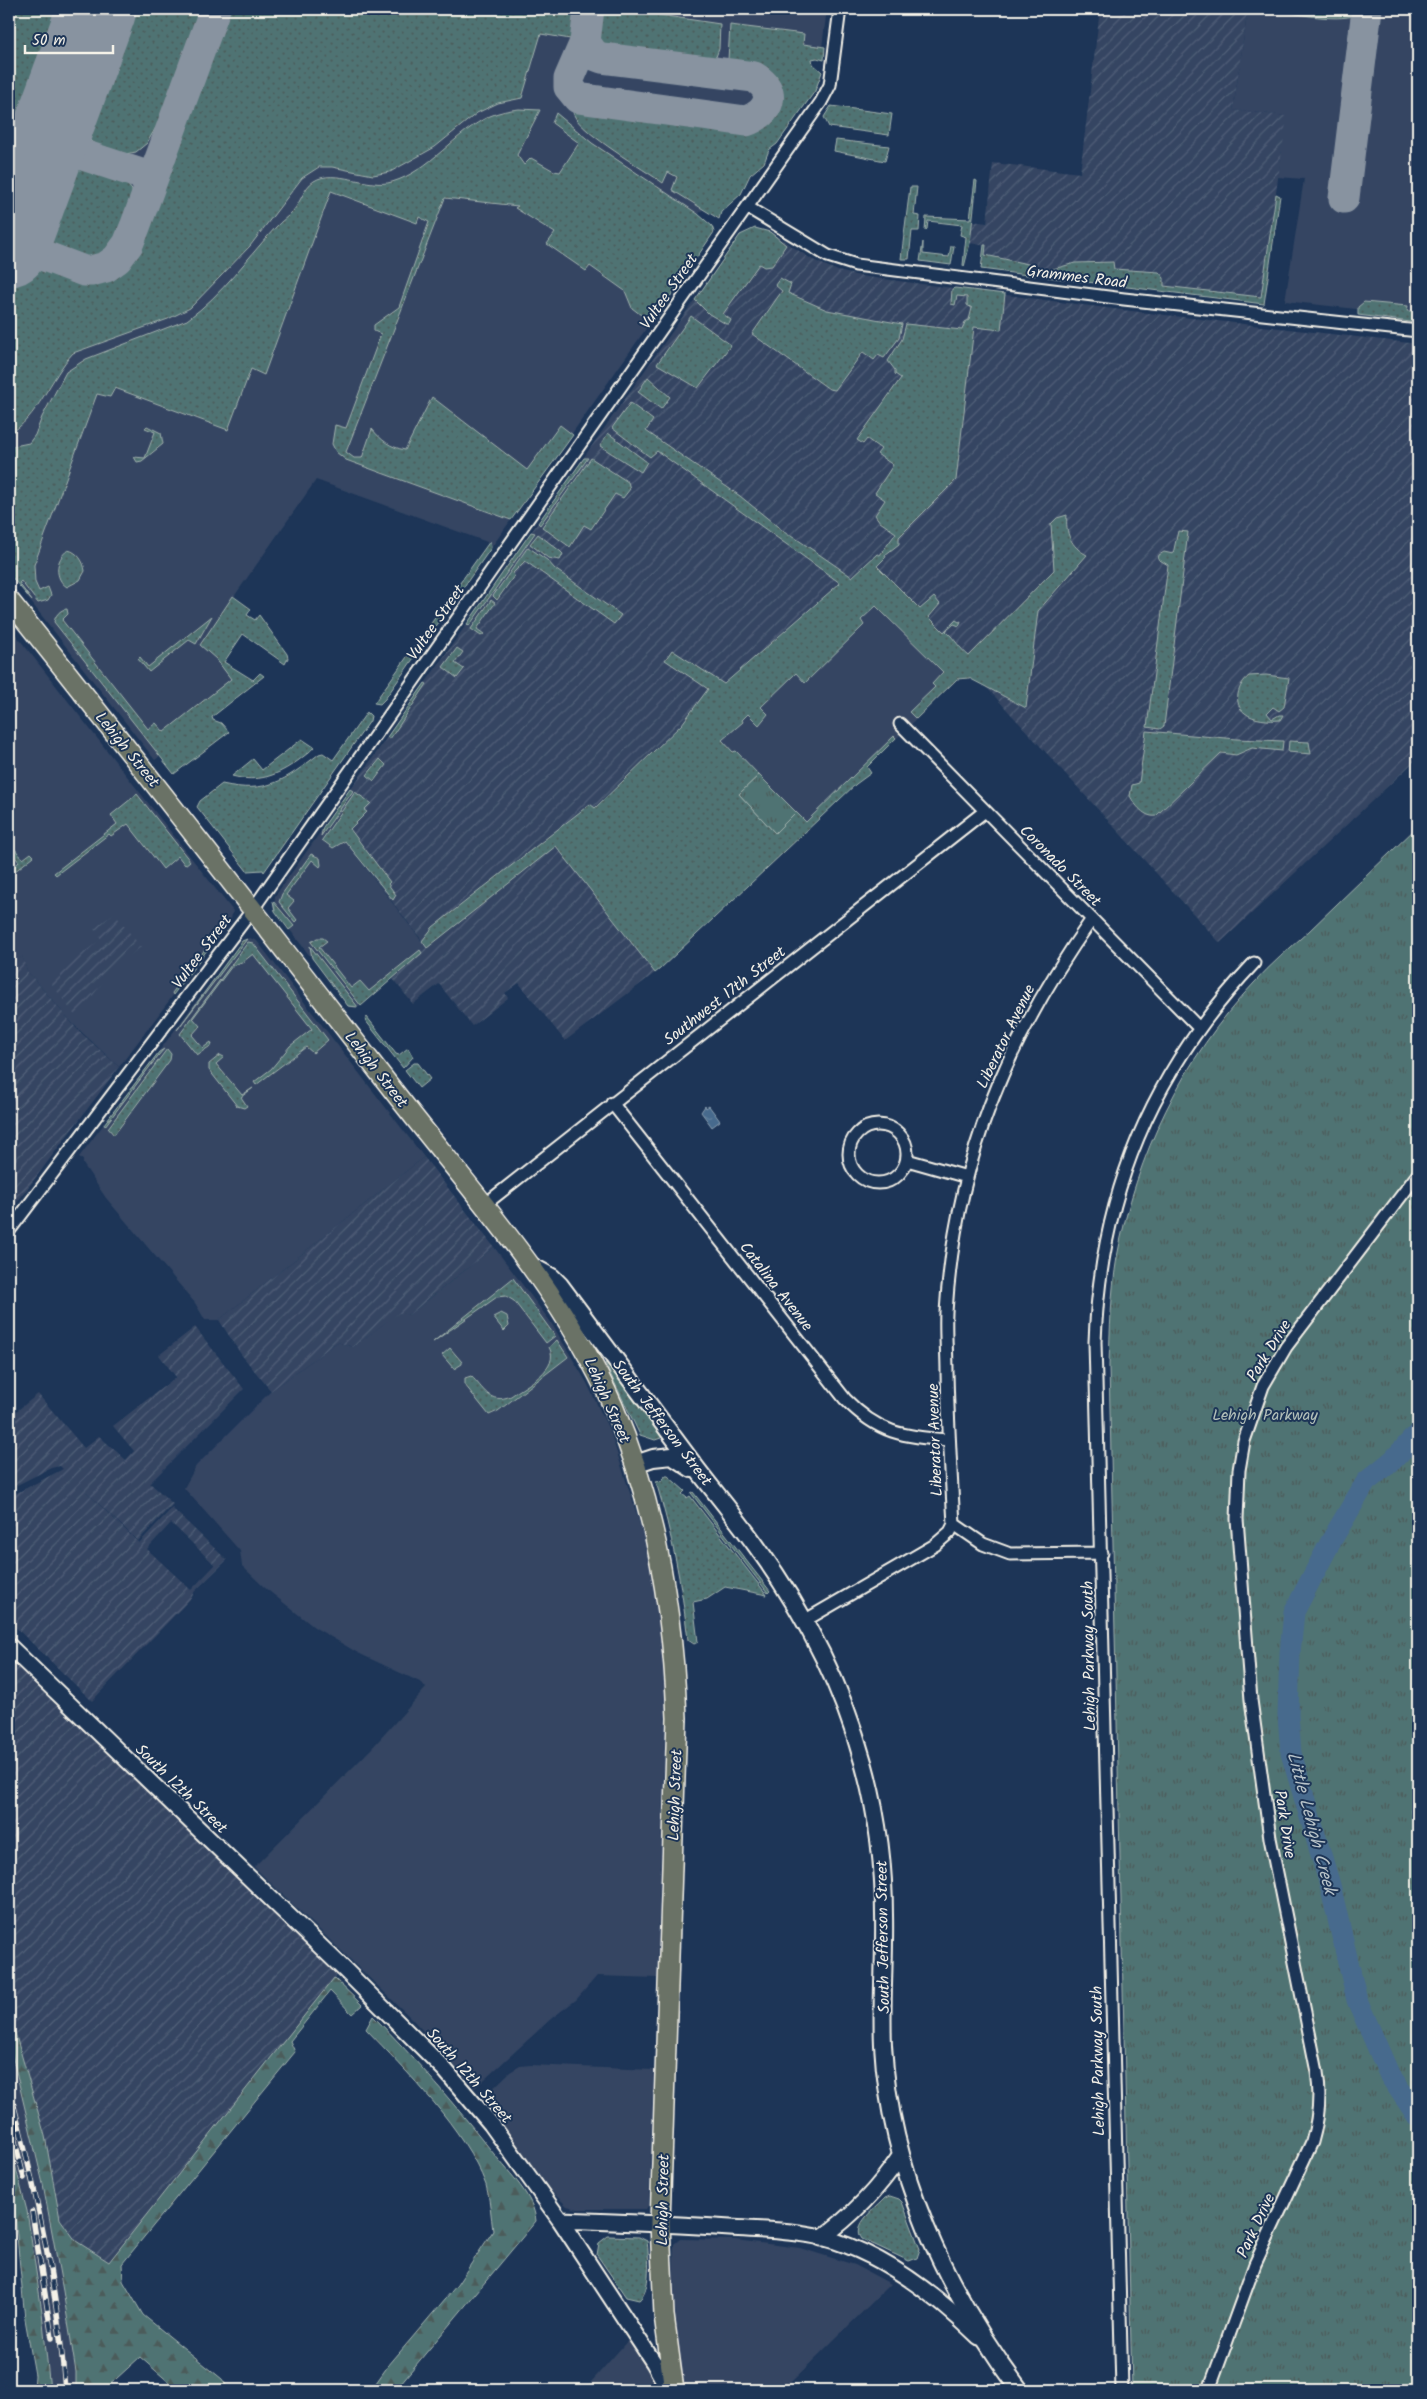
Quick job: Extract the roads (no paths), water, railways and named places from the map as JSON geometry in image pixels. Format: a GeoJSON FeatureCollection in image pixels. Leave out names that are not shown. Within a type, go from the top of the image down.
{"type":"FeatureCollection","features":[{"type":"Feature","properties":{"kind":"main road","name":"Lehigh Street"},"geometry":{"type":"LineString","coordinates":[[9,600],[253,909],[528,1264],[587,1354],[614,1409],[635,1464],[652,1526],[668,1601],[677,1718],[660,2223],[664,2315],[674,2390]]}},
{"type":"Feature","properties":{"kind":"main road","name":"South Jefferson Street"},"geometry":{"type":"LineString","coordinates":[[528,1264],[552,1277],[560,1286],[758,1548],[804,1621],[822,1655],[848,1717],[872,1800],[883,1876],[883,2043],[890,2104],[901,2155],[935,2250],[954,2290],[986,2344],[1020,2390]]}},
{"type":"Feature","properties":{"kind":"main road","name":"South Jefferson Street"},"geometry":{"type":"LineString","coordinates":[[635,1464],[653,1458],[672,1456],[687,1464],[716,1494]]}},
{"type":"Feature","properties":{"kind":"street","name":"Vultee Street"},"geometry":{"type":"LineString","coordinates":[[9,1231],[253,909],[827,94],[830,85],[840,9]]}},
{"type":"Feature","properties":{"kind":"street","name":"Grammes Road"},"geometry":{"type":"LineString","coordinates":[[747,207],[828,256],[856,265],[1124,298],[1418,331]]}},
{"type":"Feature","properties":{"kind":"street","name":"Coronado Street"},"geometry":{"type":"LineString","coordinates":[[900,724],[1199,1028]]}},
{"type":"Feature","properties":{"kind":"street","name":"Southwest 17th Street"},"geometry":{"type":"LineString","coordinates":[[483,1206],[985,811]]}},
{"type":"Feature","properties":{"kind":"street","name":"Liberator Avenue"},"geometry":{"type":"LineString","coordinates":[[954,1524],[948,1440],[946,1314],[956,1222],[967,1177],[988,1108],[1016,1042],[1064,958],[1092,919]]}},
{"type":"Feature","properties":{"kind":"street","name":"Lehigh Parkway South"},"geometry":{"type":"LineString","coordinates":[[1122,2390],[1118,2306],[1102,1553],[1095,1342],[1097,1300],[1105,1241],[1120,1184],[1135,1141],[1168,1074],[1199,1028],[1254,963]]}},
{"type":"Feature","properties":{"kind":"street","name":"Catalina Avenue"},"geometry":{"type":"LineString","coordinates":[[612,1103],[845,1399],[872,1423],[897,1434],[948,1440]]}},
{"type":"Feature","properties":{"kind":"street"},"geometry":{"type":"LineString","coordinates":[[883,1126],[899,1134],[907,1151],[907,1160],[903,1169],[888,1182],[878,1184],[860,1177],[853,1170],[849,1151],[858,1134],[865,1128],[883,1126]]}},
{"type":"Feature","properties":{"kind":"street"},"geometry":{"type":"LineString","coordinates":[[907,1160],[967,1177]]}},
{"type":"Feature","properties":{"kind":"street","name":"Park Drive"},"geometry":{"type":"LineString","coordinates":[[1209,2390],[1261,2249],[1312,2142],[1318,2122],[1320,2101],[1317,2072],[1270,1838],[1251,1700],[1237,1519],[1239,1470],[1252,1413],[1272,1368],[1418,1174]]}},
{"type":"Feature","properties":{"kind":"street"},"geometry":{"type":"LineString","coordinates":[[804,1621],[935,1545],[950,1532],[954,1524],[984,1544],[1010,1554],[1102,1553]]}},
{"type":"Feature","properties":{"kind":"street","name":"South 12th Street"},"geometry":{"type":"LineString","coordinates":[[9,1646],[420,2043],[491,2124],[560,2220],[654,2363],[669,2390]]}},
{"type":"Feature","properties":{"kind":"street"},"geometry":{"type":"LineString","coordinates":[[821,2238],[840,2225],[864,2203],[886,2178],[901,2155]]}},
{"type":"Feature","properties":{"kind":"street"},"geometry":{"type":"LineString","coordinates":[[560,2220],[660,2223],[779,2231],[821,2238],[863,2253],[909,2280],[942,2303],[986,2344]]}},
{"type":"Feature","properties":{"kind":"water"},"geometry":{"type":"Polygon","coordinates":[[[705,1106],[706,1108],[709,1106],[720,1121],[712,1127],[701,1112],[705,1106]]]}},
{"type":"Feature","properties":{"kind":"waterway","name":"Little Lehigh Creek"},"geometry":{"type":"LineString","coordinates":[[1418,1433],[1393,1460],[1366,1482],[1331,1541],[1294,1612],[1290,1653],[1288,1715],[1291,1753],[1330,1885],[1357,2000],[1390,2076],[1418,2117]]}},
{"type":"Feature","properties":{"kind":"waterway"},"geometry":{"type":"LineString","coordinates":[[1418,1799],[1412,1810],[1418,1838]]}},
{"type":"Feature","properties":{"kind":"railway"},"geometry":{"type":"LineString","coordinates":[[9,2087],[44,2237],[57,2314],[65,2390]]}},
{"type":"Feature","properties":{"kind":"railway"},"geometry":{"type":"LineString","coordinates":[[9,2117],[24,2178]]}},
{"type":"Feature","properties":{"kind":"railway"},"geometry":{"type":"LineString","coordinates":[[32,2212],[52,2338]]}},
{"type":"Feature","properties":{"kind":"park label","name":"Lehigh Parkway"},"geometry":{"type":"Point","coordinates":[1265,1414]}}]}
